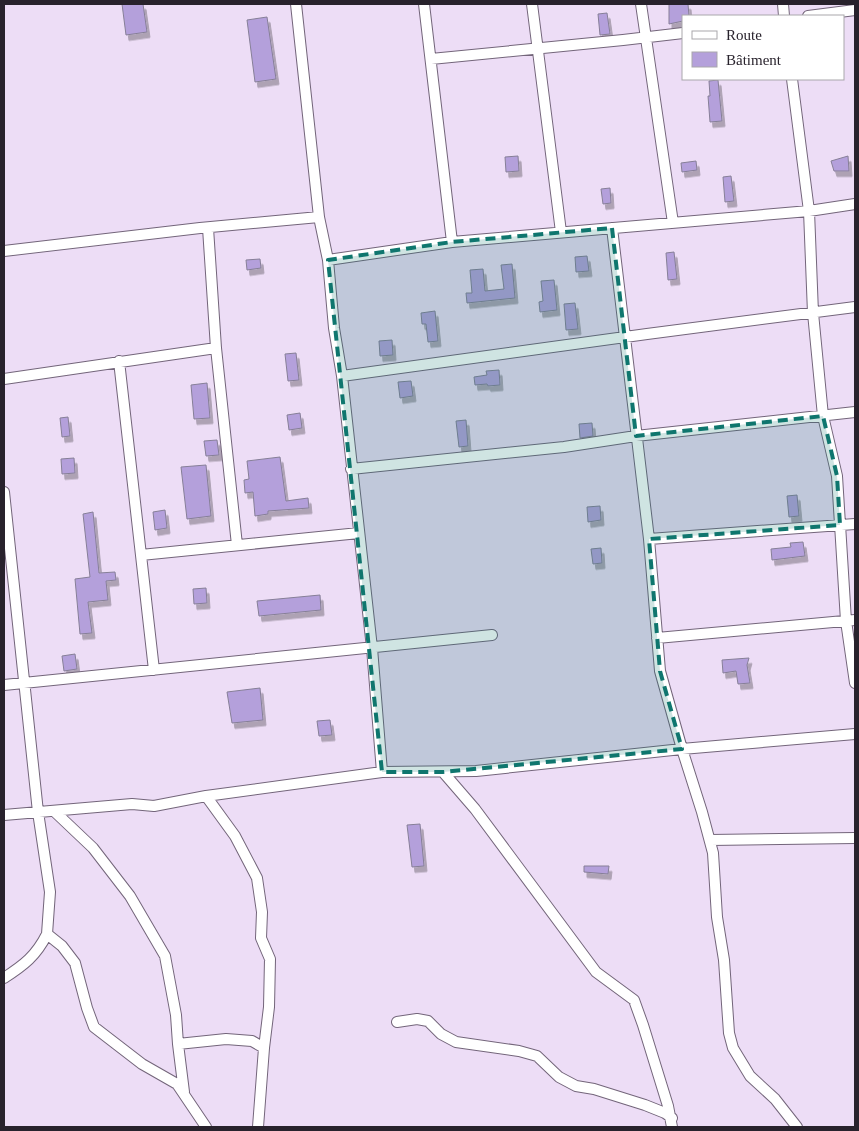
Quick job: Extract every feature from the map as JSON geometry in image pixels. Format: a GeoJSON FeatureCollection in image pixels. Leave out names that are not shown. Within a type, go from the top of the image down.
{"type":"FeatureCollection","features":[{"type":"Feature","properties":{"kind":"street"},"geometry":{"type":"LineString","coordinates":[[296,4],[319,217],[328,260],[334,328],[342,376],[372,648],[382,772]]}},
{"type":"Feature","properties":{"kind":"street"},"geometry":{"type":"LineString","coordinates":[[424,4],[452,242]]}},
{"type":"Feature","properties":{"kind":"street"},"geometry":{"type":"LineString","coordinates":[[532,4],[561,232]]}},
{"type":"Feature","properties":{"kind":"street"},"geometry":{"type":"LineString","coordinates":[[641,4],[673,223]]}},
{"type":"Feature","properties":{"kind":"street"},"geometry":{"type":"LineString","coordinates":[[816,15],[855,10]]}},
{"type":"Feature","properties":{"kind":"street"},"geometry":{"type":"LineString","coordinates":[[431,59],[682,33]]}},
{"type":"Feature","properties":{"kind":"street"},"geometry":{"type":"LineString","coordinates":[[792,80],[809,211],[813,313],[823,416],[837,476],[840,525],[851,620],[855,684]]}},
{"type":"Feature","properties":{"kind":"street"},"geometry":{"type":"LineString","coordinates":[[328,260],[452,242],[809,211],[855,204]]}},
{"type":"Feature","properties":{"kind":"street"},"geometry":{"type":"LineString","coordinates":[[4,251],[319,217]]}},
{"type":"Feature","properties":{"kind":"street"},"geometry":{"type":"LineString","coordinates":[[208,228],[216,348],[237,545]]}},
{"type":"Feature","properties":{"kind":"street"},"geometry":{"type":"LineString","coordinates":[[612,228],[649,539],[660,671],[713,852],[717,917],[724,960],[729,1033],[733,1048],[750,1076],[775,1099],[797,1127]]}},
{"type":"Feature","properties":{"kind":"street"},"geometry":{"type":"LineString","coordinates":[[342,376],[855,307]]}},
{"type":"Feature","properties":{"kind":"street"},"geometry":{"type":"LineString","coordinates":[[4,379],[216,348]]}},
{"type":"Feature","properties":{"kind":"street"},"geometry":{"type":"LineString","coordinates":[[120,361],[154,670]]}},
{"type":"Feature","properties":{"kind":"street"},"geometry":{"type":"LineString","coordinates":[[351,469],[564,447],[636,436],[855,412]]}},
{"type":"Feature","properties":{"kind":"street"},"geometry":{"type":"LineString","coordinates":[[4,492],[8,573],[24,683],[38,812],[50,892],[47,934],[39,950],[23,965],[4,978]]}},
{"type":"Feature","properties":{"kind":"street"},"geometry":{"type":"LineString","coordinates":[[649,539],[855,524]]}},
{"type":"Feature","properties":{"kind":"street"},"geometry":{"type":"LineString","coordinates":[[142,555],[359,533]]}},
{"type":"Feature","properties":{"kind":"street"},"geometry":{"type":"LineString","coordinates":[[657,638],[851,620]]}},
{"type":"Feature","properties":{"kind":"street"},"geometry":{"type":"LineString","coordinates":[[4,685],[492,635]]}},
{"type":"Feature","properties":{"kind":"street"},"geometry":{"type":"LineString","coordinates":[[4,815],[132,804],[154,806],[206,796],[382,772],[476,771],[682,749],[855,734]]}},
{"type":"Feature","properties":{"kind":"street"},"geometry":{"type":"LineString","coordinates":[[443,772],[475,809],[596,972],[634,1000],[672,1123]]}},
{"type":"Feature","properties":{"kind":"street"},"geometry":{"type":"LineString","coordinates":[[206,796],[235,836],[257,878],[262,912],[261,938],[270,959],[269,1007],[258,1127]]}},
{"type":"Feature","properties":{"kind":"street"},"geometry":{"type":"LineString","coordinates":[[54,811],[93,848],[130,896],[165,956],[176,1015],[184,1095]]}},
{"type":"Feature","properties":{"kind":"street"},"geometry":{"type":"LineString","coordinates":[[710,840],[855,838]]}},
{"type":"Feature","properties":{"kind":"street"},"geometry":{"type":"LineString","coordinates":[[47,934],[62,946],[75,962],[94,1028],[142,1064],[176,1084],[206,1127]]}},
{"type":"Feature","properties":{"kind":"street"},"geometry":{"type":"LineString","coordinates":[[398,1022],[417,1019],[428,1021],[441,1034],[456,1042],[519,1051],[538,1056],[558,1077],[576,1086],[594,1089],[665,1113],[672,1123]]}},
{"type":"Feature","properties":{"kind":"street"},"geometry":{"type":"LineString","coordinates":[[178,1044],[226,1039],[252,1041],[264,1048]]}},
{"type":"Feature","properties":{"kind":"highlighted area"},"geometry":{"type":"Polygon","coordinates":[[[612,228],[636,436],[823,416],[837,476],[840,525],[649,539],[660,671],[682,749],[443,772],[382,772],[328,260],[452,242],[612,228]]]}},
{"type":"Feature","properties":{"kind":"building"},"geometry":{"type":"Polygon","coordinates":[[[122,4],[143,4],[147,32],[126,35],[122,4]]]}},
{"type":"Feature","properties":{"kind":"building"},"geometry":{"type":"Polygon","coordinates":[[[669,4],[688,4],[689,15],[682,15],[682,21],[669,24],[669,4]]]}},
{"type":"Feature","properties":{"kind":"building"},"geometry":{"type":"Polygon","coordinates":[[[607,13],[610,34],[600,35],[598,14],[607,13]]]}},
{"type":"Feature","properties":{"kind":"building"},"geometry":{"type":"Polygon","coordinates":[[[267,17],[276,79],[255,82],[247,20],[267,17]]]}},
{"type":"Feature","properties":{"kind":"building"},"geometry":{"type":"Polygon","coordinates":[[[718,80],[722,121],[710,122],[709,81],[718,80]]]}},
{"type":"Feature","properties":{"kind":"building"},"geometry":{"type":"Polygon","coordinates":[[[518,156],[519,171],[506,172],[505,157],[518,156]]]}},
{"type":"Feature","properties":{"kind":"building"},"geometry":{"type":"Polygon","coordinates":[[[848,156],[849,171],[834,171],[831,161],[848,156]]]}},
{"type":"Feature","properties":{"kind":"building"},"geometry":{"type":"Polygon","coordinates":[[[696,161],[697,170],[682,172],[681,163],[696,161]]]}},
{"type":"Feature","properties":{"kind":"building"},"geometry":{"type":"Polygon","coordinates":[[[731,176],[734,201],[725,202],[723,177],[731,176]]]}},
{"type":"Feature","properties":{"kind":"building"},"geometry":{"type":"Polygon","coordinates":[[[610,188],[611,203],[603,204],[601,189],[610,188]]]}},
{"type":"Feature","properties":{"kind":"building"},"geometry":{"type":"Polygon","coordinates":[[[674,252],[677,279],[668,280],[666,253],[674,252]]]}},
{"type":"Feature","properties":{"kind":"building"},"geometry":{"type":"Polygon","coordinates":[[[587,256],[589,271],[576,272],[575,257],[587,256]]]}},
{"type":"Feature","properties":{"kind":"building"},"geometry":{"type":"Polygon","coordinates":[[[260,259],[261,268],[247,270],[246,260],[260,259]]]}},
{"type":"Feature","properties":{"kind":"building"},"geometry":{"type":"Polygon","coordinates":[[[512,264],[515,298],[467,303],[466,293],[472,293],[470,270],[483,269],[485,291],[504,289],[501,265],[512,264]]]}},
{"type":"Feature","properties":{"kind":"building"},"geometry":{"type":"Polygon","coordinates":[[[554,280],[557,310],[540,312],[539,302],[543,301],[541,281],[554,280]]]}},
{"type":"Feature","properties":{"kind":"building"},"geometry":{"type":"Polygon","coordinates":[[[575,303],[578,329],[566,330],[564,304],[575,303]]]}},
{"type":"Feature","properties":{"kind":"building"},"geometry":{"type":"Polygon","coordinates":[[[435,311],[438,341],[428,342],[426,324],[422,324],[421,313],[435,311]]]}},
{"type":"Feature","properties":{"kind":"building"},"geometry":{"type":"Polygon","coordinates":[[[392,340],[393,355],[380,356],[379,341],[392,340]]]}},
{"type":"Feature","properties":{"kind":"building"},"geometry":{"type":"Polygon","coordinates":[[[296,353],[299,380],[288,381],[285,354],[296,353]]]}},
{"type":"Feature","properties":{"kind":"building"},"geometry":{"type":"Polygon","coordinates":[[[499,370],[500,385],[475,385],[474,377],[487,375],[486,371],[499,370]]]}},
{"type":"Feature","properties":{"kind":"building"},"geometry":{"type":"Polygon","coordinates":[[[411,381],[413,396],[400,398],[398,382],[411,381]]]}},
{"type":"Feature","properties":{"kind":"building"},"geometry":{"type":"Polygon","coordinates":[[[207,383],[210,418],[194,419],[191,385],[207,383]]]}},
{"type":"Feature","properties":{"kind":"building"},"geometry":{"type":"Polygon","coordinates":[[[300,413],[302,428],[289,430],[287,415],[300,413]]]}},
{"type":"Feature","properties":{"kind":"building"},"geometry":{"type":"Polygon","coordinates":[[[68,417],[70,436],[62,437],[60,418],[68,417]]]}},
{"type":"Feature","properties":{"kind":"building"},"geometry":{"type":"Polygon","coordinates":[[[466,420],[468,446],[459,447],[456,421],[466,420]]]}},
{"type":"Feature","properties":{"kind":"building"},"geometry":{"type":"Polygon","coordinates":[[[592,423],[593,436],[580,438],[579,424],[592,423]]]}},
{"type":"Feature","properties":{"kind":"building"},"geometry":{"type":"Polygon","coordinates":[[[217,440],[219,455],[206,456],[204,441],[217,440]]]}},
{"type":"Feature","properties":{"kind":"building"},"geometry":{"type":"Polygon","coordinates":[[[280,457],[286,501],[308,498],[309,508],[268,511],[268,514],[255,516],[253,492],[245,493],[244,480],[249,479],[247,461],[280,457]]]}},
{"type":"Feature","properties":{"kind":"building"},"geometry":{"type":"Polygon","coordinates":[[[74,458],[75,473],[62,474],[61,459],[74,458]]]}},
{"type":"Feature","properties":{"kind":"building"},"geometry":{"type":"Polygon","coordinates":[[[206,465],[211,516],[187,519],[181,467],[206,465]]]}},
{"type":"Feature","properties":{"kind":"building"},"geometry":{"type":"Polygon","coordinates":[[[797,495],[799,516],[789,517],[787,496],[797,495]]]}},
{"type":"Feature","properties":{"kind":"building"},"geometry":{"type":"Polygon","coordinates":[[[600,506],[601,520],[588,522],[587,507],[600,506]]]}},
{"type":"Feature","properties":{"kind":"building"},"geometry":{"type":"Polygon","coordinates":[[[165,510],[167,528],[155,530],[153,512],[165,510]]]}},
{"type":"Feature","properties":{"kind":"building"},"geometry":{"type":"Polygon","coordinates":[[[93,512],[99,573],[115,572],[116,580],[106,581],[108,600],[88,602],[92,633],[80,634],[75,579],[90,577],[83,514],[93,512]]]}},
{"type":"Feature","properties":{"kind":"building"},"geometry":{"type":"Polygon","coordinates":[[[803,542],[805,556],[772,560],[771,549],[791,547],[790,543],[803,542]]]}},
{"type":"Feature","properties":{"kind":"building"},"geometry":{"type":"Polygon","coordinates":[[[601,548],[602,563],[593,564],[591,549],[601,548]]]}},
{"type":"Feature","properties":{"kind":"building"},"geometry":{"type":"Polygon","coordinates":[[[206,588],[207,603],[194,604],[193,589],[206,588]]]}},
{"type":"Feature","properties":{"kind":"building"},"geometry":{"type":"Polygon","coordinates":[[[320,595],[321,610],[259,616],[257,601],[320,595]]]}},
{"type":"Feature","properties":{"kind":"building"},"geometry":{"type":"Polygon","coordinates":[[[75,654],[77,669],[64,671],[62,656],[75,654]]]}},
{"type":"Feature","properties":{"kind":"building"},"geometry":{"type":"Polygon","coordinates":[[[749,658],[747,665],[750,683],[738,684],[736,671],[723,673],[722,660],[749,658]]]}},
{"type":"Feature","properties":{"kind":"building"},"geometry":{"type":"Polygon","coordinates":[[[260,688],[263,720],[232,723],[227,692],[260,688]]]}},
{"type":"Feature","properties":{"kind":"building"},"geometry":{"type":"Polygon","coordinates":[[[330,720],[332,735],[319,736],[317,721],[330,720]]]}},
{"type":"Feature","properties":{"kind":"building"},"geometry":{"type":"Polygon","coordinates":[[[420,824],[424,866],[412,867],[407,825],[420,824]]]}},
{"type":"Feature","properties":{"kind":"building"},"geometry":{"type":"Polygon","coordinates":[[[584,866],[609,866],[608,874],[584,872],[584,866]]]}}]}
